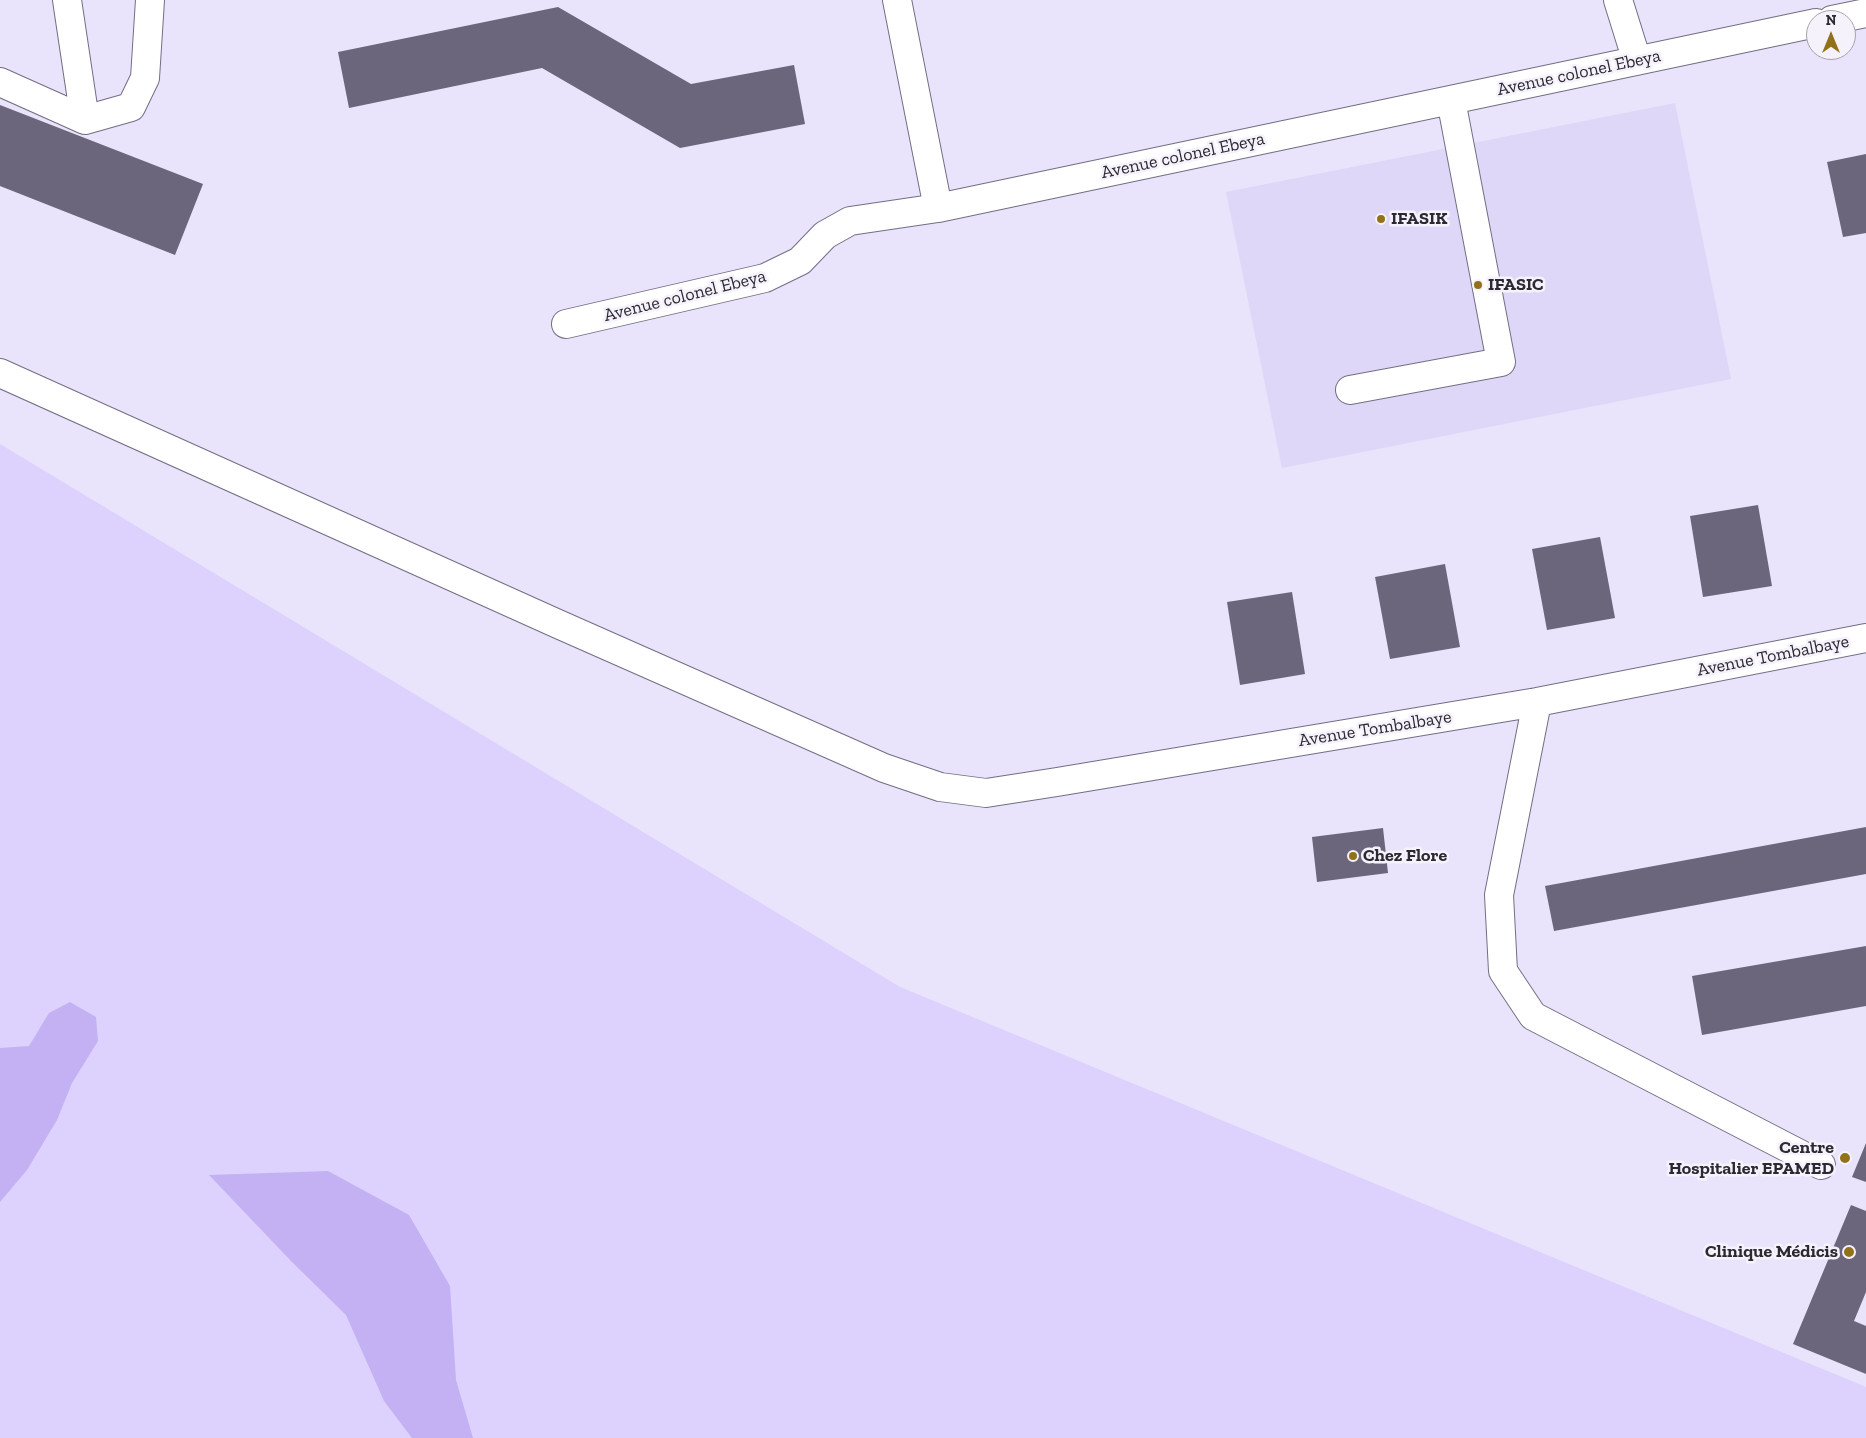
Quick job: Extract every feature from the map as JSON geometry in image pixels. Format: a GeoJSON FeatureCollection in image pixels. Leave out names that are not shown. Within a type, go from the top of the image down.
{"type":"FeatureCollection","features":[{"type":"Feature","properties":{"kind":"street"},"geometry":{"type":"LineString","coordinates":[[66,0],[85,120]]}},
{"type":"Feature","properties":{"kind":"street"},"geometry":{"type":"LineString","coordinates":[[0,82],[85,120],[131,106],[145,78],[150,0]]}},
{"type":"Feature","properties":{"kind":"street"},"geometry":{"type":"LineString","coordinates":[[897,0],[938,208]]}},
{"type":"Feature","properties":{"kind":"street"},"geometry":{"type":"LineString","coordinates":[[1618,0],[1637,61]]}},
{"type":"Feature","properties":{"kind":"street","name":"Avenue colonel Ebeya"},"geometry":{"type":"LineString","coordinates":[[566,324],[765,278],[800,260],[826,235],[850,221],[938,208],[1806,25]]}},
{"type":"Feature","properties":{"kind":"street"},"geometry":{"type":"LineString","coordinates":[[1350,390],[1501,362],[1451,100]]}},
{"type":"Feature","properties":{"kind":"street","name":"Avenue Tombalbaye"},"geometry":{"type":"LineString","coordinates":[[0,373],[558,624],[884,768],[940,787],[986,793],[1537,702],[1866,638]]}},
{"type":"Feature","properties":{"kind":"street"},"geometry":{"type":"LineString","coordinates":[[1537,702],[1499,895],[1503,971],[1534,1016],[1821,1165]]}},
{"type":"Feature","properties":{"kind":"shaded area","name":"IFASIC"},"geometry":{"type":"Polygon","coordinates":[[[1675,103],[1731,379],[1282,468],[1226,192],[1675,103]]]}},
{"type":"Feature","properties":{"kind":"shaded area"},"geometry":{"type":"Polygon","coordinates":[[[0,444],[900,987],[1866,1387],[1866,1438],[0,1438],[0,444]]]}},
{"type":"Feature","properties":{"kind":"shaded area"},"geometry":{"type":"Polygon","coordinates":[[[70,1002],[96,1017],[98,1041],[72,1083],[57,1120],[27,1170],[0,1202],[0,1048],[29,1046],[49,1013],[70,1002]]]}},
{"type":"Feature","properties":{"kind":"shaded area"},"geometry":{"type":"Polygon","coordinates":[[[328,1171],[409,1215],[450,1286],[456,1380],[473,1438],[412,1438],[384,1401],[346,1315],[291,1261],[209,1175],[328,1171]]]}},
{"type":"Feature","properties":{"kind":"building"},"geometry":{"type":"Polygon","coordinates":[[[558,7],[691,84],[794,65],[805,124],[680,148],[542,68],[349,108],[338,52],[558,7]]]}},
{"type":"Feature","properties":{"kind":"building"},"geometry":{"type":"Polygon","coordinates":[[[0,105],[203,184],[175,255],[0,186],[0,105]]]}},
{"type":"Feature","properties":{"kind":"building"},"geometry":{"type":"Polygon","coordinates":[[[1866,154],[1866,233],[1843,237],[1827,162],[1866,154]]]}},
{"type":"Feature","properties":{"kind":"building"},"geometry":{"type":"Polygon","coordinates":[[[1758,505],[1772,586],[1703,597],[1690,516],[1758,505]]]}},
{"type":"Feature","properties":{"kind":"building"},"geometry":{"type":"Polygon","coordinates":[[[1600,537],[1615,618],[1547,630],[1532,549],[1600,537]]]}},
{"type":"Feature","properties":{"kind":"building"},"geometry":{"type":"Polygon","coordinates":[[[1445,564],[1460,647],[1390,659],[1375,577],[1445,564]]]}},
{"type":"Feature","properties":{"kind":"building"},"geometry":{"type":"Polygon","coordinates":[[[1292,592],[1305,674],[1240,685],[1227,602],[1292,592]]]}},
{"type":"Feature","properties":{"kind":"building"},"geometry":{"type":"Polygon","coordinates":[[[1866,827],[1866,874],[1554,931],[1545,886],[1866,827]]]}},
{"type":"Feature","properties":{"kind":"building"},"geometry":{"type":"Polygon","coordinates":[[[1383,828],[1388,873],[1317,882],[1312,837],[1383,828]]]}},
{"type":"Feature","properties":{"kind":"building"},"geometry":{"type":"Polygon","coordinates":[[[1866,946],[1866,1006],[1702,1035],[1692,976],[1866,946]]]}},
{"type":"Feature","properties":{"kind":"building"},"geometry":{"type":"Polygon","coordinates":[[[1866,1143],[1866,1182],[1852,1177],[1866,1143]]]}},
{"type":"Feature","properties":{"kind":"building","name":"Clinique Médicis"},"geometry":{"type":"Polygon","coordinates":[[[1851,1205],[1866,1211],[1866,1292],[1854,1321],[1866,1326],[1866,1374],[1793,1344],[1851,1205]]]}},
{"type":"Feature","properties":{"kind":"place","name":"IFASIK"},"geometry":{"type":"Point","coordinates":[1381,219]}},
{"type":"Feature","properties":{"kind":"place","name":"IFASIC"},"geometry":{"type":"Point","coordinates":[1478,285]}},
{"type":"Feature","properties":{"kind":"place","name":"Chez Flore"},"geometry":{"type":"Point","coordinates":[1353,856]}},
{"type":"Feature","properties":{"kind":"place","name":"Centre Hospitalier EPAMED"},"geometry":{"type":"Point","coordinates":[1845,1158]}},
{"type":"Feature","properties":{"kind":"place","name":"Clinique Médicis"},"geometry":{"type":"Point","coordinates":[1849,1252]}}]}
